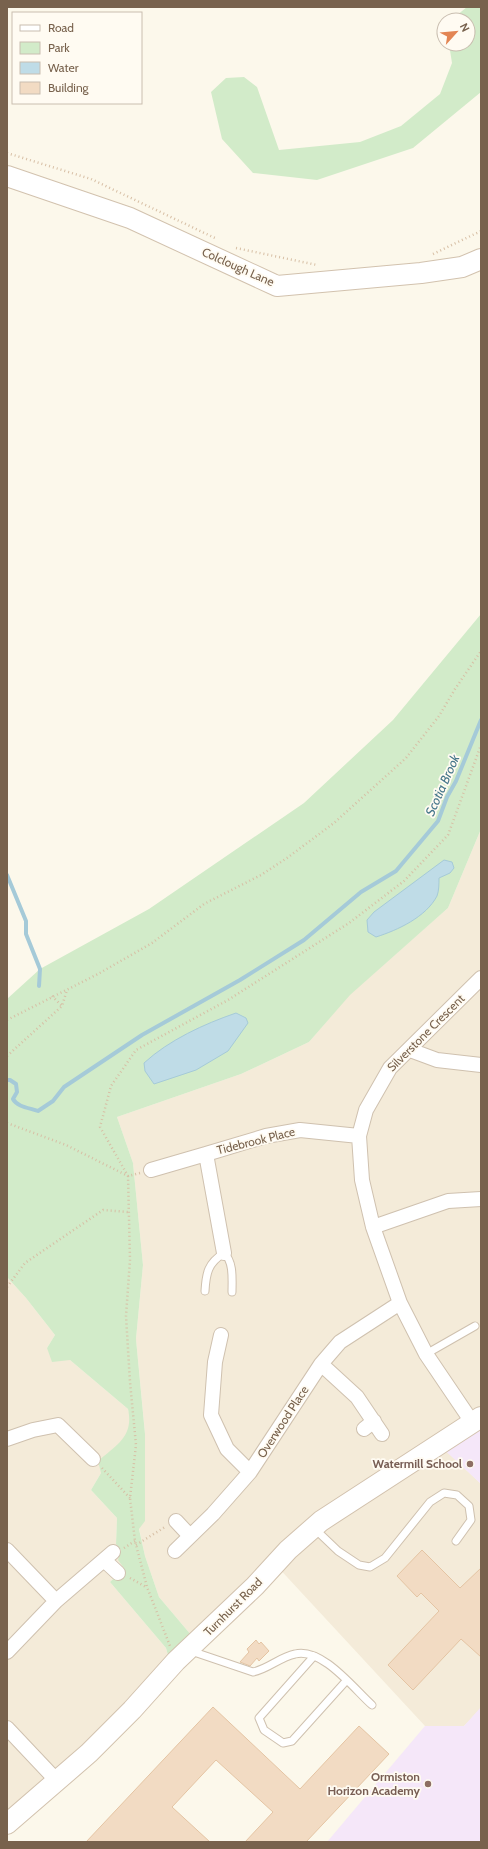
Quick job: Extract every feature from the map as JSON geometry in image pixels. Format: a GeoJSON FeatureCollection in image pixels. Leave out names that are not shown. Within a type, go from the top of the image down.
{"type":"FeatureCollection","features":[{"type":"Feature","properties":{"kind":"street","name":"Colclough Lane"},"geometry":{"type":"LineString","coordinates":[[7,176],[130,218],[277,286],[421,273],[462,267],[481,259]]}},
{"type":"Feature","properties":{"kind":"street","name":"Silverstone Crescent"},"geometry":{"type":"LineString","coordinates":[[476,1419],[426,1354],[400,1303],[373,1227],[362,1180],[359,1136],[366,1110],[390,1068],[410,1050],[481,978]]}},
{"type":"Feature","properties":{"kind":"street"},"geometry":{"type":"LineString","coordinates":[[410,1050],[437,1060],[481,1065]]}},
{"type":"Feature","properties":{"kind":"street","name":"Tidebrook Place"},"geometry":{"type":"LineString","coordinates":[[224,1253],[206,1154],[266,1136],[300,1130],[359,1136]]}},
{"type":"Feature","properties":{"kind":"street"},"geometry":{"type":"LineString","coordinates":[[151,1170],[206,1154]]}},
{"type":"Feature","properties":{"kind":"street"},"geometry":{"type":"LineString","coordinates":[[373,1227],[448,1201],[481,1199]]}},
{"type":"Feature","properties":{"kind":"street","name":"Overwood Place"},"geometry":{"type":"LineString","coordinates":[[175,1551],[214,1514],[250,1472],[321,1364],[340,1342],[400,1303]]}},
{"type":"Feature","properties":{"kind":"street"},"geometry":{"type":"LineString","coordinates":[[221,1335],[215,1362],[211,1415],[227,1448],[250,1472]]}},
{"type":"Feature","properties":{"kind":"street"},"geometry":{"type":"LineString","coordinates":[[321,1364],[357,1397],[369,1425],[382,1434]]}},
{"type":"Feature","properties":{"kind":"street","name":"Turnhurst Road"},"geometry":{"type":"LineString","coordinates":[[7,1824],[58,1782],[132,1710],[182,1656],[255,1586],[288,1550],[321,1521],[476,1419]]}},
{"type":"Feature","properties":{"kind":"street"},"geometry":{"type":"LineString","coordinates":[[7,1439],[33,1430],[58,1425],[93,1459]]}},
{"type":"Feature","properties":{"kind":"street"},"geometry":{"type":"LineString","coordinates":[[176,1521],[190,1536]]}},
{"type":"Feature","properties":{"kind":"street"},"geometry":{"type":"LineString","coordinates":[[7,1550],[56,1601]]}},
{"type":"Feature","properties":{"kind":"street"},"geometry":{"type":"LineString","coordinates":[[7,1652],[56,1601],[109,1556],[118,1573]]}},
{"type":"Feature","properties":{"kind":"street"},"geometry":{"type":"LineString","coordinates":[[7,1728],[58,1782]]}},
{"type":"Feature","properties":{"kind":"lane"},"geometry":{"type":"LineString","coordinates":[[205,1291],[206,1274],[217,1258],[224,1253],[228,1257],[231,1269],[232,1292]]}},
{"type":"Feature","properties":{"kind":"lane"},"geometry":{"type":"LineString","coordinates":[[426,1354],[475,1326]]}},
{"type":"Feature","properties":{"kind":"lane"},"geometry":{"type":"LineString","coordinates":[[314,1528],[338,1551],[359,1565],[370,1567],[385,1558],[430,1502],[444,1493],[457,1495],[469,1506],[471,1520],[456,1541]]}},
{"type":"Feature","properties":{"kind":"lane"},"geometry":{"type":"LineString","coordinates":[[182,1656],[253,1672],[262,1670],[287,1656],[297,1653],[307,1653],[323,1659],[372,1705]]}},
{"type":"Feature","properties":{"kind":"lane"},"geometry":{"type":"LineString","coordinates":[[314,1656],[259,1718],[264,1730],[283,1743],[292,1741],[346,1681]]}},
{"type":"Feature","properties":{"kind":"path"},"geometry":{"type":"LineString","coordinates":[[7,152],[91,179],[223,242]]}},
{"type":"Feature","properties":{"kind":"path"},"geometry":{"type":"LineString","coordinates":[[429,256],[481,231]]}},
{"type":"Feature","properties":{"kind":"path"},"geometry":{"type":"LineString","coordinates":[[230,245],[237,248],[320,266]]}},
{"type":"Feature","properties":{"kind":"path"},"geometry":{"type":"LineString","coordinates":[[7,1020],[98,974],[152,943],[204,904],[261,875],[287,858],[334,823],[406,758],[439,716],[455,689],[481,651]]}},
{"type":"Feature","properties":{"kind":"path"},"geometry":{"type":"LineString","coordinates":[[182,1656],[147,1587],[136,1545],[130,1498],[136,1445],[126,1316],[130,1260],[128,1176],[100,1126],[111,1086],[136,1050],[228,1000],[349,923],[404,882],[448,835],[481,745]]}},
{"type":"Feature","properties":{"kind":"path"},"geometry":{"type":"LineString","coordinates":[[7,1056],[62,1006],[67,989]]}},
{"type":"Feature","properties":{"kind":"path"},"geometry":{"type":"LineString","coordinates":[[52,996],[62,1006]]}},
{"type":"Feature","properties":{"kind":"path"},"geometry":{"type":"LineString","coordinates":[[7,1123],[66,1145],[128,1176],[151,1170]]}},
{"type":"Feature","properties":{"kind":"path"},"geometry":{"type":"LineString","coordinates":[[7,1287],[25,1263],[103,1210],[128,1212]]}},
{"type":"Feature","properties":{"kind":"path"},"geometry":{"type":"LineString","coordinates":[[93,1459],[130,1498]]}},
{"type":"Feature","properties":{"kind":"path"},"geometry":{"type":"LineString","coordinates":[[136,1545],[176,1521]]}},
{"type":"Feature","properties":{"kind":"path"},"geometry":{"type":"LineString","coordinates":[[118,1573],[147,1587]]}},
{"type":"Feature","properties":{"kind":"shaded area"},"geometry":{"type":"Polygon","coordinates":[[[481,829],[481,1417],[439,1444],[481,1484],[481,1708],[464,1726],[425,1726],[275,1564],[197,1642],[159,1597],[145,1556],[139,1528],[145,1433],[136,1339],[143,1265],[133,1163],[117,1117],[241,1074],[309,1042],[349,995],[448,908],[481,829]]]}},
{"type":"Feature","properties":{"kind":"shaded area"},"geometry":{"type":"Polygon","coordinates":[[[7,1277],[26,1298],[55,1335],[47,1348],[70,1360],[128,1409],[131,1420],[126,1437],[91,1490],[117,1518],[116,1544],[121,1550],[124,1568],[110,1582],[166,1648],[171,1667],[7,1816],[7,1277]]]}},
{"type":"Feature","properties":{"kind":"shaded area","name":"Watermill School"},"geometry":{"type":"Polygon","coordinates":[[[481,1418],[481,1484],[438,1444],[481,1418]]]}},
{"type":"Feature","properties":{"kind":"shaded area","name":"Ormiston Horizon Academy"},"geometry":{"type":"Polygon","coordinates":[[[481,1707],[481,1842],[327,1842],[425,1726],[464,1726],[481,1707]]]}},
{"type":"Feature","properties":{"kind":"green space"},"geometry":{"type":"Polygon","coordinates":[[[467,7],[481,7],[481,92],[413,148],[317,180],[253,173],[222,139],[211,92],[226,78],[244,77],[257,87],[279,150],[360,142],[401,126],[440,94],[452,63],[450,52],[476,52],[476,12],[461,12],[467,7]]]}},
{"type":"Feature","properties":{"kind":"green space"},"geometry":{"type":"Polygon","coordinates":[[[481,614],[481,829],[448,908],[350,995],[309,1042],[241,1074],[117,1117],[133,1163],[143,1265],[136,1339],[145,1434],[145,1521],[139,1529],[145,1556],[159,1597],[197,1642],[171,1666],[166,1648],[110,1582],[124,1568],[118,1560],[121,1550],[116,1544],[117,1518],[91,1490],[101,1473],[98,1461],[117,1445],[126,1433],[129,1426],[128,1409],[70,1360],[52,1362],[47,1348],[55,1335],[26,1298],[7,1277],[7,999],[40,969],[149,909],[304,803],[393,720],[481,614]]]}},
{"type":"Feature","properties":{"kind":"water"},"geometry":{"type":"Polygon","coordinates":[[[444,860],[452,862],[454,868],[450,873],[439,878],[439,889],[437,896],[426,910],[411,922],[384,934],[376,937],[368,932],[367,920],[374,912],[444,860]]]}},
{"type":"Feature","properties":{"kind":"water"},"geometry":{"type":"Polygon","coordinates":[[[236,1013],[246,1018],[248,1023],[228,1051],[196,1070],[154,1084],[145,1071],[144,1063],[164,1047],[187,1034],[236,1013]]]}},
{"type":"Feature","properties":{"kind":"building"},"geometry":{"type":"Polygon","coordinates":[[[422,1550],[460,1588],[481,1568],[481,1657],[461,1639],[413,1690],[388,1665],[439,1611],[421,1593],[417,1597],[397,1576],[422,1550]]]}},
{"type":"Feature","properties":{"kind":"building"},"geometry":{"type":"Polygon","coordinates":[[[256,1640],[259,1644],[261,1642],[269,1651],[259,1661],[257,1658],[250,1666],[240,1662],[249,1652],[247,1649],[256,1640]]]}},
{"type":"Feature","properties":{"kind":"building"},"geometry":{"type":"Polygon","coordinates":[[[213,1707],[300,1789],[359,1726],[389,1754],[306,1842],[245,1842],[273,1812],[216,1760],[172,1807],[210,1842],[86,1842],[213,1707]]]}},
{"type":"Feature","properties":{"kind":"waterway","name":"Scotia Brook"},"geometry":{"type":"LineString","coordinates":[[7,1080],[10,1080],[16,1084],[17,1092],[13,1099],[15,1102],[21,1106],[38,1111],[53,1101],[64,1087],[142,1035],[240,980],[304,940],[361,892],[396,871],[438,821],[481,720]]}},
{"type":"Feature","properties":{"kind":"waterway"},"geometry":{"type":"LineString","coordinates":[[7,875],[26,921],[26,934],[40,969],[39,986]]}},
{"type":"Feature","properties":{"kind":"place","name":"Watermill School"},"geometry":{"type":"Point","coordinates":[470,1464]}},
{"type":"Feature","properties":{"kind":"place","name":"Ormiston Horizon Academy"},"geometry":{"type":"Point","coordinates":[428,1784]}}]}
